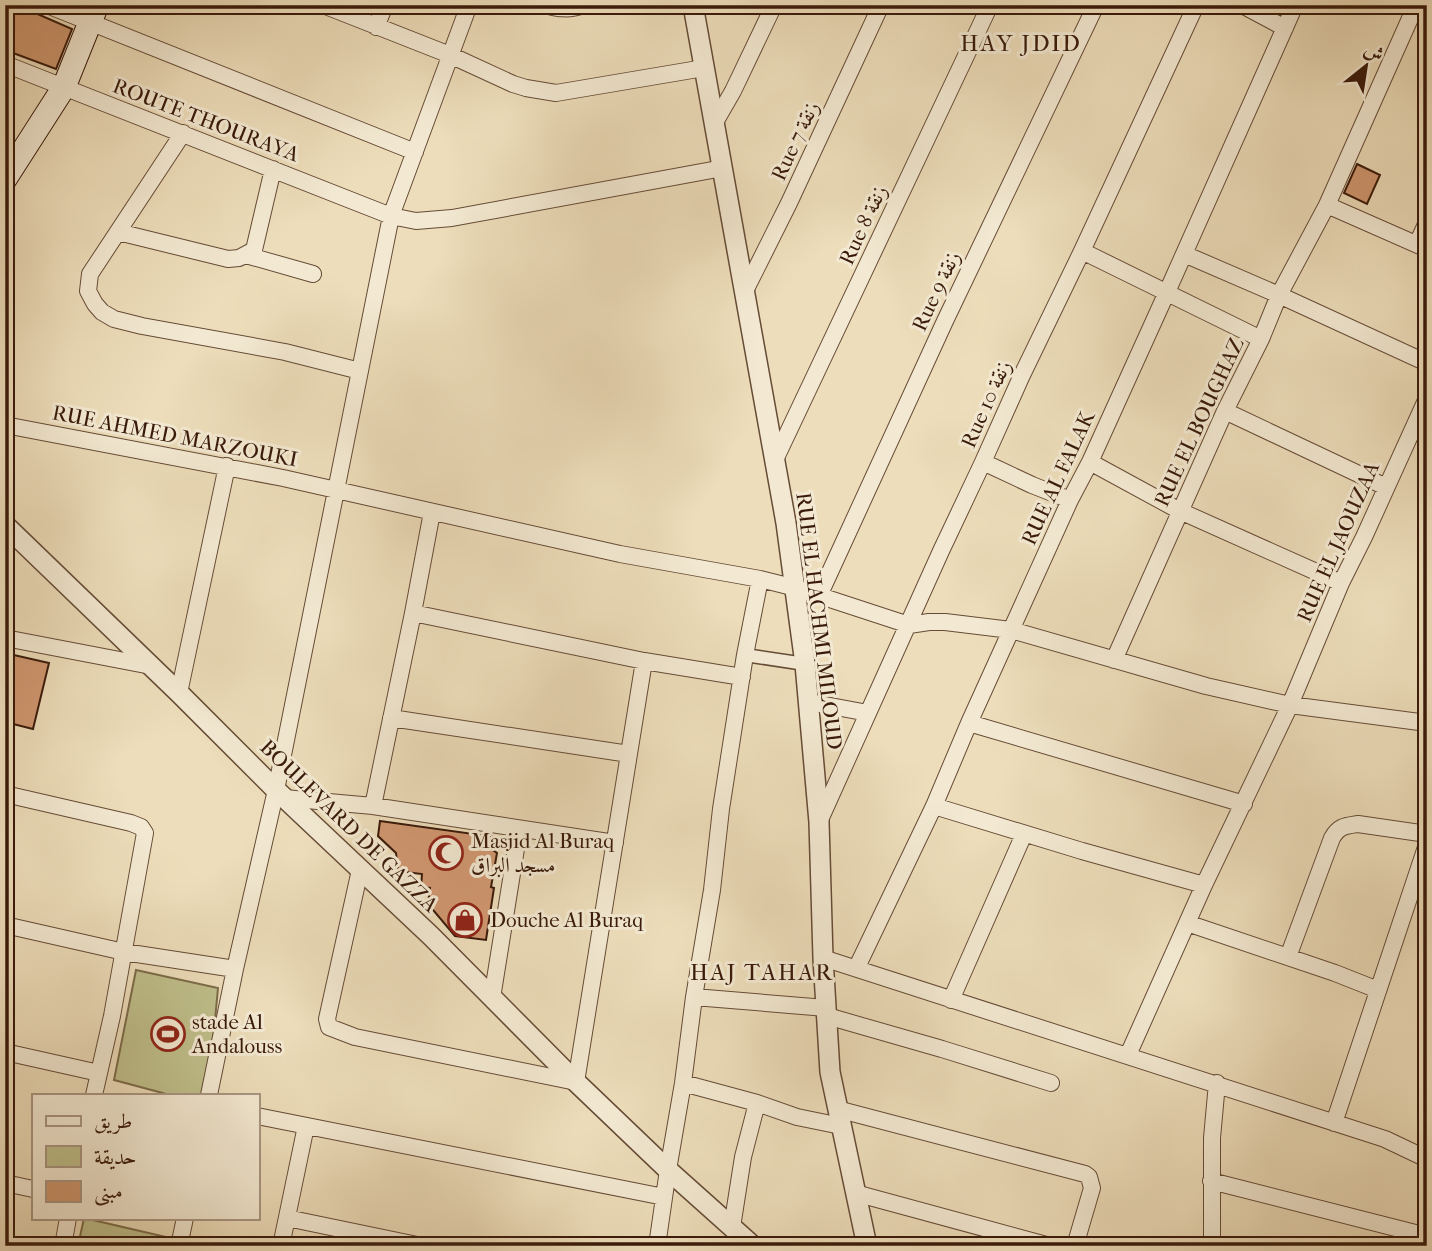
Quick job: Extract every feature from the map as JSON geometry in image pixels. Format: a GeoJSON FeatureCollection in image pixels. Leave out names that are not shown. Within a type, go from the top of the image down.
{"type":"FeatureCollection","features":[{"type":"Feature","properties":{"kind":"main road"},"geometry":{"type":"LineString","coordinates":[[5,179],[64,88],[93,14]]}},
{"type":"Feature","properties":{"kind":"street"},"geometry":{"type":"LineString","coordinates":[[47,5],[93,14],[415,152]]}},
{"type":"Feature","properties":{"kind":"street"},"geometry":{"type":"LineString","coordinates":[[323,5],[526,88],[556,93],[704,68]]}},
{"type":"Feature","properties":{"kind":"street"},"geometry":{"type":"LineString","coordinates":[[376,27],[385,5]]}},
{"type":"Feature","properties":{"kind":"street"},"geometry":{"type":"LineString","coordinates":[[209,1094],[235,969],[280,794],[391,216],[469,5]]}},
{"type":"Feature","properties":{"kind":"street"},"geometry":{"type":"LineString","coordinates":[[545,5],[560,9],[583,5]]}},
{"type":"Feature","properties":{"kind":"street","name":"RUE EL HACHMI MILOUD"},"geometry":{"type":"LineString","coordinates":[[693,5],[796,589],[806,664],[818,822],[830,1072],[867,1246]]}},
{"type":"Feature","properties":{"kind":"street"},"geometry":{"type":"LineString","coordinates":[[714,124],[733,91],[774,5]]}},
{"type":"Feature","properties":{"kind":"street","name":"Rue 7 زنقة"},"geometry":{"type":"LineString","coordinates":[[744,293],[881,5]]}},
{"type":"Feature","properties":{"kind":"street","name":"Rue 8 زنقة"},"geometry":{"type":"LineString","coordinates":[[774,462],[990,5]]}},
{"type":"Feature","properties":{"kind":"street","name":"Rue 9 زنقة"},"geometry":{"type":"LineString","coordinates":[[819,596],[945,321],[1096,5]]}},
{"type":"Feature","properties":{"kind":"street","name":"Rue 10 زنقة"},"geometry":{"type":"LineString","coordinates":[[818,822],[1021,375],[1082,251],[1196,5]]}},
{"type":"Feature","properties":{"kind":"street"},"geometry":{"type":"LineString","coordinates":[[1242,5],[1285,28]]}},
{"type":"Feature","properties":{"kind":"street","name":"RUE AL FALAK"},"geometry":{"type":"LineString","coordinates":[[857,967],[934,806],[969,723],[1070,500],[1090,462],[1295,5]]}},
{"type":"Feature","properties":{"kind":"street","name":"RUE EL BOUGHAZ"},"geometry":{"type":"LineString","coordinates":[[1114,660],[1225,411],[1261,339],[1279,295],[1327,205],[1416,5]]}},
{"type":"Feature","properties":{"kind":"street","name":"ROUTE THOURAYA"},"geometry":{"type":"LineString","coordinates":[[5,64],[391,216],[416,221],[462,216],[723,168]]}},
{"type":"Feature","properties":{"kind":"street"},"geometry":{"type":"LineString","coordinates":[[183,133],[90,274],[88,292],[95,304],[114,319],[285,352],[360,371]]}},
{"type":"Feature","properties":{"kind":"street"},"geometry":{"type":"LineString","coordinates":[[118,232],[228,258],[239,258],[254,250],[273,169]]}},
{"type":"Feature","properties":{"kind":"street"},"geometry":{"type":"LineString","coordinates":[[1327,205],[1422,247],[1427,222]]}},
{"type":"Feature","properties":{"kind":"street"},"geometry":{"type":"LineString","coordinates":[[1082,251],[1261,339]]}},
{"type":"Feature","properties":{"kind":"street"},"geometry":{"type":"LineString","coordinates":[[1184,254],[1427,363]]}},
{"type":"Feature","properties":{"kind":"street"},"geometry":{"type":"LineString","coordinates":[[246,255],[313,274]]}},
{"type":"Feature","properties":{"kind":"street","name":"RUE EL JAOUZAA"},"geometry":{"type":"LineString","coordinates":[[1128,1055],[1290,705],[1341,583],[1427,398]]}},
{"type":"Feature","properties":{"kind":"street"},"geometry":{"type":"LineString","coordinates":[[1225,411],[1386,487]]}},
{"type":"Feature","properties":{"kind":"street","name":"RUE AHMED MARZOUKI"},"geometry":{"type":"LineString","coordinates":[[5,425],[337,489],[620,554],[760,579],[909,625]]}},
{"type":"Feature","properties":{"kind":"street"},"geometry":{"type":"LineString","coordinates":[[1090,462],[1180,511],[1341,583]]}},
{"type":"Feature","properties":{"kind":"street"},"geometry":{"type":"LineString","coordinates":[[983,463],[1070,500]]}},
{"type":"Feature","properties":{"kind":"street"},"geometry":{"type":"LineString","coordinates":[[179,693],[227,467]]}},
{"type":"Feature","properties":{"kind":"street"},"geometry":{"type":"LineString","coordinates":[[373,806],[432,512]]}},
{"type":"Feature","properties":{"kind":"street","name":"BOULEVARD DE GAZZA"},"geometry":{"type":"LineString","coordinates":[[5,525],[576,1082],[753,1246]]}},
{"type":"Feature","properties":{"kind":"street"},"geometry":{"type":"LineString","coordinates":[[657,1246],[745,655],[760,579]]}},
{"type":"Feature","properties":{"kind":"street"},"geometry":{"type":"LineString","coordinates":[[413,613],[644,661],[742,677]]}},
{"type":"Feature","properties":{"kind":"street"},"geometry":{"type":"LineString","coordinates":[[909,625],[945,622],[1011,630],[1206,686],[1290,705],[1427,723]]}},
{"type":"Feature","properties":{"kind":"street"},"geometry":{"type":"LineString","coordinates":[[5,638],[151,666]]}},
{"type":"Feature","properties":{"kind":"street"},"geometry":{"type":"LineString","coordinates":[[745,655],[806,664]]}},
{"type":"Feature","properties":{"kind":"street"},"geometry":{"type":"LineString","coordinates":[[360,870],[327,1019],[329,1027],[355,1037],[576,1082],[644,661]]}},
{"type":"Feature","properties":{"kind":"street"},"geometry":{"type":"LineString","coordinates":[[809,702],[868,713]]}},
{"type":"Feature","properties":{"kind":"street"},"geometry":{"type":"LineString","coordinates":[[391,718],[629,754]]}},
{"type":"Feature","properties":{"kind":"street"},"geometry":{"type":"LineString","coordinates":[[969,723],[1244,804]]}},
{"type":"Feature","properties":{"kind":"street"},"geometry":{"type":"LineString","coordinates":[[5,794],[131,823],[141,827],[145,833],[112,1016],[94,1094]]}},
{"type":"Feature","properties":{"kind":"street"},"geometry":{"type":"LineString","coordinates":[[280,794],[615,843]]}},
{"type":"Feature","properties":{"kind":"street"},"geometry":{"type":"LineString","coordinates":[[934,806],[1205,885]]}},
{"type":"Feature","properties":{"kind":"street"},"geometry":{"type":"LineString","coordinates":[[1287,957],[1337,829],[1358,824],[1427,834]]}},
{"type":"Feature","properties":{"kind":"street"},"geometry":{"type":"LineString","coordinates":[[492,998],[519,830]]}},
{"type":"Feature","properties":{"kind":"street"},"geometry":{"type":"LineString","coordinates":[[951,1000],[1024,834]]}},
{"type":"Feature","properties":{"kind":"street"},"geometry":{"type":"LineString","coordinates":[[1334,1123],[1427,844]]}},
{"type":"Feature","properties":{"kind":"street"},"geometry":{"type":"LineString","coordinates":[[1187,923],[1378,990]]}},
{"type":"Feature","properties":{"kind":"street"},"geometry":{"type":"LineString","coordinates":[[5,925],[124,952],[235,969]]}},
{"type":"Feature","properties":{"kind":"street"},"geometry":{"type":"LineString","coordinates":[[823,958],[1217,1083],[1385,1139],[1427,1158]]}},
{"type":"Feature","properties":{"kind":"street"},"geometry":{"type":"LineString","coordinates":[[694,997],[826,1012],[1051,1083]]}},
{"type":"Feature","properties":{"kind":"street"},"geometry":{"type":"LineString","coordinates":[[5,1052],[99,1073]]}},
{"type":"Feature","properties":{"kind":"street"},"geometry":{"type":"LineString","coordinates":[[683,1083],[797,1117],[839,1117],[1085,1174],[1093,1188],[1075,1246]]}},
{"type":"Feature","properties":{"kind":"street"},"geometry":{"type":"LineString","coordinates":[[1212,1246],[1212,1138],[1217,1083]]}},
{"type":"Feature","properties":{"kind":"street"},"geometry":{"type":"LineString","coordinates":[[732,1227],[743,1157],[757,1103]]}},
{"type":"Feature","properties":{"kind":"street"},"geometry":{"type":"LineString","coordinates":[[259,1116],[664,1197]]}},
{"type":"Feature","properties":{"kind":"street"},"geometry":{"type":"LineString","coordinates":[[281,1246],[306,1126]]}},
{"type":"Feature","properties":{"kind":"street"},"geometry":{"type":"LineString","coordinates":[[1212,1181],[1427,1236]]}},
{"type":"Feature","properties":{"kind":"street"},"geometry":{"type":"LineString","coordinates":[[5,1183],[32,1189]]}},
{"type":"Feature","properties":{"kind":"street"},"geometry":{"type":"LineString","coordinates":[[855,1193],[1050,1246]]}},
{"type":"Feature","properties":{"kind":"street"},"geometry":{"type":"LineString","coordinates":[[287,1218],[384,1242],[422,1246]]}},
{"type":"Feature","properties":{"kind":"street"},"geometry":{"type":"LineString","coordinates":[[63,1246],[68,1220]]}},
{"type":"Feature","properties":{"kind":"street"},"geometry":{"type":"LineString","coordinates":[[179,1246],[180,1220]]}},
{"type":"Feature","properties":{"kind":"green space","name":"stade Al Andalouss"},"geometry":{"type":"Polygon","coordinates":[[[136,970],[218,988],[208,1094],[166,1094],[114,1080],[136,970]]]}},
{"type":"Feature","properties":{"kind":"green space"},"geometry":{"type":"Polygon","coordinates":[[[84,1220],[166,1237],[164,1246],[78,1246],[84,1220]]]}},
{"type":"Feature","properties":{"kind":"building"},"geometry":{"type":"Polygon","coordinates":[[[5,5],[17,5],[72,29],[56,69],[5,50],[5,5]]]}},
{"type":"Feature","properties":{"kind":"building"},"geometry":{"type":"Polygon","coordinates":[[[1357,164],[1380,175],[1367,204],[1344,193],[1357,164]]]}},
{"type":"Feature","properties":{"kind":"building"},"geometry":{"type":"Polygon","coordinates":[[[5,653],[49,663],[33,729],[5,722],[5,653]]]}},
{"type":"Feature","properties":{"kind":"building","name":"Masjid Al Buraq مسجد البراق"},"geometry":{"type":"Polygon","coordinates":[[[380,821],[495,837],[493,850],[497,853],[491,887],[494,888],[486,940],[455,936],[428,904],[430,888],[421,887],[422,874],[398,871],[396,853],[378,836],[380,821]]]}},
{"type":"Feature","properties":{"kind":"place","name":"Masjid Al Buraq مسجد البراق"},"geometry":{"type":"Point","coordinates":[446,853]}},
{"type":"Feature","properties":{"kind":"place","name":"Douche Al Buraq"},"geometry":{"type":"Point","coordinates":[465,920]}},
{"type":"Feature","properties":{"kind":"place","name":"stade Al Andalouss"},"geometry":{"type":"Point","coordinates":[168,1034]}},
{"type":"Feature","properties":{"kind":"district","name":"HAY JDID"},"geometry":{"type":"Point","coordinates":[1021,43]}},
{"type":"Feature","properties":{"kind":"district","name":"HAJ TAHAR"},"geometry":{"type":"Point","coordinates":[762,972]}}]}
